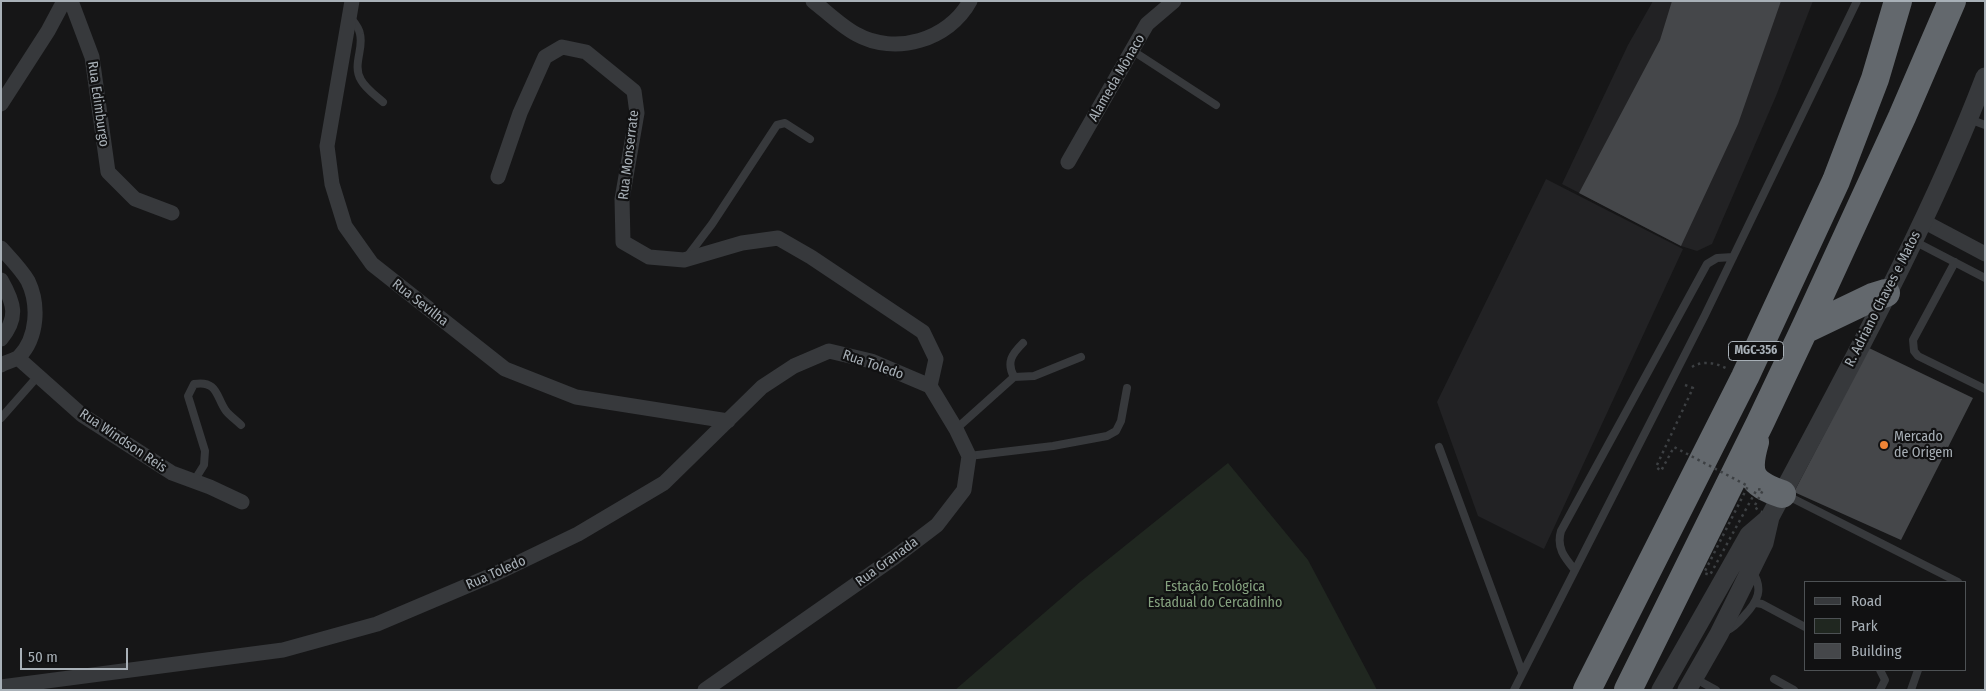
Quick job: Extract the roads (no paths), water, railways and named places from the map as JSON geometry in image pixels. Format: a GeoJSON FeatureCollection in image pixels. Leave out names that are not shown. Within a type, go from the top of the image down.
{"type":"FeatureCollection","features":[{"type":"Feature","properties":{"kind":"highway","name":"MGC-356"},"geometry":{"type":"LineString","coordinates":[[1587,690],[1745,376],[1836,180],[1875,79],[1898,1]]}},
{"type":"Feature","properties":{"kind":"highway","name":"MGC-356"},"geometry":{"type":"LineString","coordinates":[[1628,690],[1760,423],[1902,117],[1936,1]]}},
{"type":"Feature","properties":{"kind":"highway"},"geometry":{"type":"LineString","coordinates":[[1902,117],[1952,1]]}},
{"type":"Feature","properties":{"kind":"highway"},"geometry":{"type":"LineString","coordinates":[[1804,330],[1873,297],[1886,293]]}},
{"type":"Feature","properties":{"kind":"highway"},"geometry":{"type":"LineString","coordinates":[[1760,423],[1750,466],[1753,477],[1763,487],[1772,507]]}},
{"type":"Feature","properties":{"kind":"street"},"geometry":{"type":"LineString","coordinates":[[1,104],[48,31],[64,1]]}},
{"type":"Feature","properties":{"kind":"street","name":"Rua Edimburgo"},"geometry":{"type":"LineString","coordinates":[[71,1],[92,57],[108,172],[135,199],[172,213]]}},
{"type":"Feature","properties":{"kind":"street","name":"Rua Sevilha"},"geometry":{"type":"LineString","coordinates":[[352,1],[327,146],[332,184],[346,226],[372,264],[505,369],[576,397],[728,421]]}},
{"type":"Feature","properties":{"kind":"street"},"geometry":{"type":"LineString","coordinates":[[813,1],[856,34],[884,44],[915,43],[939,34],[963,14],[970,1]]}},
{"type":"Feature","properties":{"kind":"street","name":"Alameda Mônaco"},"geometry":{"type":"LineString","coordinates":[[1068,162],[1147,24],[1174,1]]}},
{"type":"Feature","properties":{"kind":"street","name":"Rua Monserrate"},"geometry":{"type":"LineString","coordinates":[[498,177],[520,113],[545,57],[562,47],[586,52],[634,91],[637,113],[622,199],[623,242],[649,257],[684,260],[742,243],[778,238],[811,257],[923,332],[936,359],[930,386]]}},
{"type":"Feature","properties":{"kind":"street","name":"R. Adriano Chaves e Matos"},"geometry":{"type":"LineString","coordinates":[[1661,690],[1749,535],[1772,507],[1923,220],[1977,122],[1983,84]]}},
{"type":"Feature","properties":{"kind":"street"},"geometry":{"type":"LineString","coordinates":[[1923,220],[1985,254]]}},
{"type":"Feature","properties":{"kind":"street"},"geometry":{"type":"LineString","coordinates":[[1,248],[28,281],[35,308],[35,323],[30,339],[18,358],[1,364]]}},
{"type":"Feature","properties":{"kind":"street"},"geometry":{"type":"LineString","coordinates":[[1,280],[10,297],[14,315],[8,330],[1,339]]}},
{"type":"Feature","properties":{"kind":"street","name":"Rua Toledo"},"geometry":{"type":"LineString","coordinates":[[1,687],[284,650],[377,624],[495,574],[578,534],[664,483],[762,387],[794,366],[829,351],[871,362],[930,386]]}},
{"type":"Feature","properties":{"kind":"street","name":"Rua Windson Reis"},"geometry":{"type":"LineString","coordinates":[[18,358],[82,415],[172,473],[242,502]]}},
{"type":"Feature","properties":{"kind":"street"},"geometry":{"type":"LineString","coordinates":[[930,386],[970,456]]}},
{"type":"Feature","properties":{"kind":"street","name":"Rua Granada"},"geometry":{"type":"LineString","coordinates":[[705,690],[937,525],[964,490],[970,456]]}},
{"type":"Feature","properties":{"kind":"street","name":"R. Adriano Chaves e Matos"},"geometry":{"type":"LineString","coordinates":[[1690,684],[1719,634],[1764,543],[1772,507]]}},
{"type":"Feature","properties":{"kind":"lane"},"geometry":{"type":"LineString","coordinates":[[1514,690],[1706,315],[1857,1]]}},
{"type":"Feature","properties":{"kind":"lane"},"geometry":{"type":"LineString","coordinates":[[350,17],[360,32],[361,38],[357,69],[360,80],[366,88],[383,102]]}},
{"type":"Feature","properties":{"kind":"lane"},"geometry":{"type":"LineString","coordinates":[[1132,51],[1216,105]]}},
{"type":"Feature","properties":{"kind":"lane"},"geometry":{"type":"LineString","coordinates":[[684,260],[712,224],[778,125],[785,123],[810,139]]}},
{"type":"Feature","properties":{"kind":"lane"},"geometry":{"type":"LineString","coordinates":[[1913,240],[1985,278]]}},
{"type":"Feature","properties":{"kind":"lane"},"geometry":{"type":"LineString","coordinates":[[1575,570],[1560,548],[1558,539],[1561,531],[1706,264],[1717,258],[1733,257]]}},
{"type":"Feature","properties":{"kind":"lane"},"geometry":{"type":"LineString","coordinates":[[1955,262],[1913,340],[1914,350],[1918,356],[1985,389]]}},
{"type":"Feature","properties":{"kind":"lane"},"geometry":{"type":"LineString","coordinates":[[1014,377],[1010,369],[1010,362],[1014,352],[1023,343]]}},
{"type":"Feature","properties":{"kind":"lane"},"geometry":{"type":"LineString","coordinates":[[956,429],[1014,377],[1034,376],[1081,357]]}},
{"type":"Feature","properties":{"kind":"lane"},"geometry":{"type":"LineString","coordinates":[[1,418],[38,376]]}},
{"type":"Feature","properties":{"kind":"lane"},"geometry":{"type":"LineString","coordinates":[[194,481],[204,465],[205,451],[188,396],[194,384],[203,383],[215,389],[225,410],[241,425]]}},
{"type":"Feature","properties":{"kind":"lane"},"geometry":{"type":"LineString","coordinates":[[970,456],[1044,448],[1107,436],[1116,432],[1121,421],[1127,388]]}},
{"type":"Feature","properties":{"kind":"lane"},"geometry":{"type":"LineString","coordinates":[[1439,447],[1522,672]]}},
{"type":"Feature","properties":{"kind":"lane"},"geometry":{"type":"LineString","coordinates":[[1772,507],[1807,505],[1956,581]]}},
{"type":"Feature","properties":{"kind":"lane"},"geometry":{"type":"LineString","coordinates":[[1719,634],[1736,625],[1756,603],[1759,587],[1750,569]]}},
{"type":"Feature","properties":{"kind":"lane"},"geometry":{"type":"LineString","coordinates":[[1756,603],[1762,604],[1804,626]]}},
{"type":"Feature","properties":{"kind":"lane"},"geometry":{"type":"LineString","coordinates":[[1880,671],[1885,680],[1880,690]]}},
{"type":"Feature","properties":{"kind":"lane"},"geometry":{"type":"LineString","coordinates":[[1911,690],[1918,671]]}},
{"type":"Feature","properties":{"kind":"lane"},"geometry":{"type":"LineString","coordinates":[[1774,679],[1794,690]]}},
{"type":"Feature","properties":{"kind":"lane"},"geometry":{"type":"LineString","coordinates":[[1690,684],[1716,690]]}},
{"type":"Feature","properties":{"kind":"place","name":"Mercado de Origem"},"geometry":{"type":"Point","coordinates":[1884,445]}},
{"type":"Feature","properties":{"kind":"park label","name":"Estação Ecológica Estadual do Cercadinho"},"geometry":{"type":"Point","coordinates":[1215,596]}}]}
